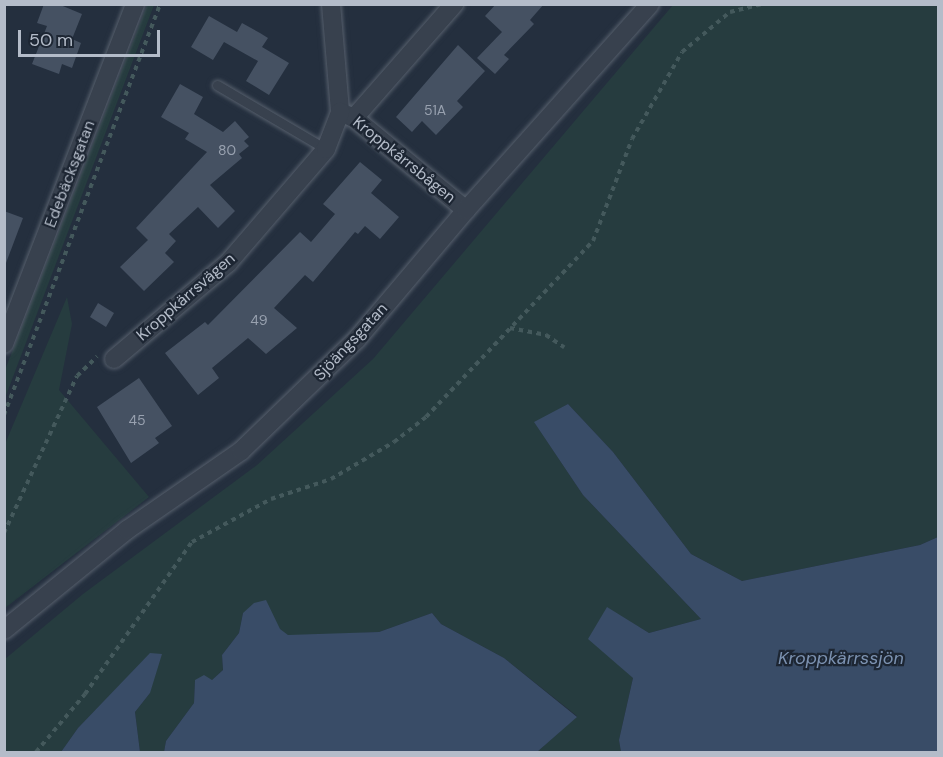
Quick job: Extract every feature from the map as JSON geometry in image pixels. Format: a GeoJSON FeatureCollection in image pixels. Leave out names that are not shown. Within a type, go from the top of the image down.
{"type":"FeatureCollection","features":[{"type":"Feature","properties":{"kind":"street","name":"Edebäcksgatan"},"geometry":{"type":"LineString","coordinates":[[4,344],[135,4]]}},
{"type":"Feature","properties":{"kind":"street","name":"Kroppkårrsbågen"},"geometry":{"type":"LineString","coordinates":[[331,4],[347,115],[466,210]]}},
{"type":"Feature","properties":{"kind":"street","name":"Kroppkärrsvägen"},"geometry":{"type":"LineString","coordinates":[[114,359],[228,263],[326,149],[347,115],[454,4]]}},
{"type":"Feature","properties":{"kind":"street","name":"Sjöängsgatan"},"geometry":{"type":"LineString","coordinates":[[4,630],[127,530],[241,452],[357,339],[466,210],[650,4]]}},
{"type":"Feature","properties":{"kind":"lane"},"geometry":{"type":"LineString","coordinates":[[218,85],[326,149]]}},
{"type":"Feature","properties":{"kind":"path"},"geometry":{"type":"LineString","coordinates":[[4,415],[160,4]]}},
{"type":"Feature","properties":{"kind":"path"},"geometry":{"type":"LineString","coordinates":[[36,753],[85,694],[192,542],[271,499],[331,478],[394,442],[426,417],[593,241],[632,138],[682,51],[730,12],[762,4]]}},
{"type":"Feature","properties":{"kind":"path"},"geometry":{"type":"LineString","coordinates":[[509,328],[546,335],[564,347]]}},
{"type":"Feature","properties":{"kind":"path"},"geometry":{"type":"LineString","coordinates":[[4,533],[77,376],[103,352],[114,359]]}},
{"type":"Feature","properties":{"kind":"green space"},"geometry":{"type":"Polygon","coordinates":[[[147,5],[154,5],[5,398],[5,370],[147,5]]]}},
{"type":"Feature","properties":{"kind":"green space"},"geometry":{"type":"Polygon","coordinates":[[[673,5],[938,5],[938,537],[920,545],[742,581],[691,554],[613,452],[568,404],[535,423],[583,495],[701,619],[649,633],[607,608],[615,661],[633,678],[619,740],[621,752],[537,752],[577,716],[504,658],[441,624],[432,613],[379,632],[300,636],[288,635],[243,613],[239,633],[222,655],[223,670],[212,680],[195,680],[194,703],[166,741],[164,752],[140,752],[135,712],[150,693],[150,654],[78,728],[61,752],[5,752],[5,659],[83,594],[257,465],[373,359],[673,5]]]}},
{"type":"Feature","properties":{"kind":"green space"},"geometry":{"type":"Polygon","coordinates":[[[67,297],[72,324],[59,390],[149,497],[5,608],[5,444],[67,297]]]}},
{"type":"Feature","properties":{"kind":"water","name":"Kroppkärrssjön"},"geometry":{"type":"Polygon","coordinates":[[[568,404],[613,452],[691,554],[742,581],[920,545],[938,537],[938,752],[621,752],[619,740],[633,678],[588,639],[607,607],[649,633],[701,619],[583,495],[534,422],[568,404]]]}},
{"type":"Feature","properties":{"kind":"water"},"geometry":{"type":"Polygon","coordinates":[[[266,600],[280,629],[288,635],[379,632],[432,613],[441,624],[504,658],[577,717],[537,752],[164,752],[166,741],[194,703],[195,680],[204,675],[212,680],[223,670],[222,655],[239,633],[243,613],[254,603],[266,600]]]}},
{"type":"Feature","properties":{"kind":"water"},"geometry":{"type":"Polygon","coordinates":[[[150,653],[162,654],[150,693],[135,712],[140,752],[61,752],[78,728],[150,653]]]}},
{"type":"Feature","properties":{"kind":"building"},"geometry":{"type":"Polygon","coordinates":[[[44,4],[58,4],[82,14],[72,39],[81,43],[72,68],[62,64],[59,74],[32,64],[47,26],[37,23],[44,4]]]}},
{"type":"Feature","properties":{"kind":"building"},"geometry":{"type":"Polygon","coordinates":[[[496,4],[544,4],[530,20],[534,24],[504,55],[509,59],[495,74],[477,58],[502,32],[485,16],[496,4]]]}},
{"type":"Feature","properties":{"kind":"building"},"geometry":{"type":"Polygon","coordinates":[[[209,16],[237,32],[242,23],[260,33],[268,38],[262,47],[289,63],[269,95],[246,81],[258,61],[224,42],[213,60],[191,47],[209,16]]]}},
{"type":"Feature","properties":{"kind":"building"},"geometry":{"type":"Polygon","coordinates":[[[458,45],[485,71],[457,101],[463,107],[436,135],[422,121],[412,132],[396,117],[458,45]]]}},
{"type":"Feature","properties":{"kind":"building"},"geometry":{"type":"Polygon","coordinates":[[[180,84],[203,97],[194,114],[223,132],[235,121],[249,137],[244,141],[249,146],[239,154],[242,158],[210,185],[235,211],[218,228],[198,207],[169,234],[176,241],[165,253],[174,262],[144,291],[120,267],[148,240],[136,228],[207,152],[185,139],[189,133],[161,117],[180,84]]]}},
{"type":"Feature","properties":{"kind":"building"},"geometry":{"type":"Polygon","coordinates":[[[360,162],[382,180],[371,193],[399,217],[380,239],[365,226],[358,234],[355,232],[313,282],[305,275],[274,308],[297,328],[266,354],[248,338],[212,368],[219,378],[198,395],[165,353],[205,322],[208,325],[300,232],[311,242],[335,214],[323,204],[360,162]]]}},
{"type":"Feature","properties":{"kind":"building"},"geometry":{"type":"Polygon","coordinates":[[[4,211],[23,218],[6,263],[4,262],[4,211]]]}},
{"type":"Feature","properties":{"kind":"building"},"geometry":{"type":"Polygon","coordinates":[[[98,303],[114,313],[106,327],[90,317],[98,303]]]}},
{"type":"Feature","properties":{"kind":"building"},"geometry":{"type":"Polygon","coordinates":[[[139,378],[172,426],[155,438],[159,443],[131,463],[97,407],[139,378]]]}}]}
